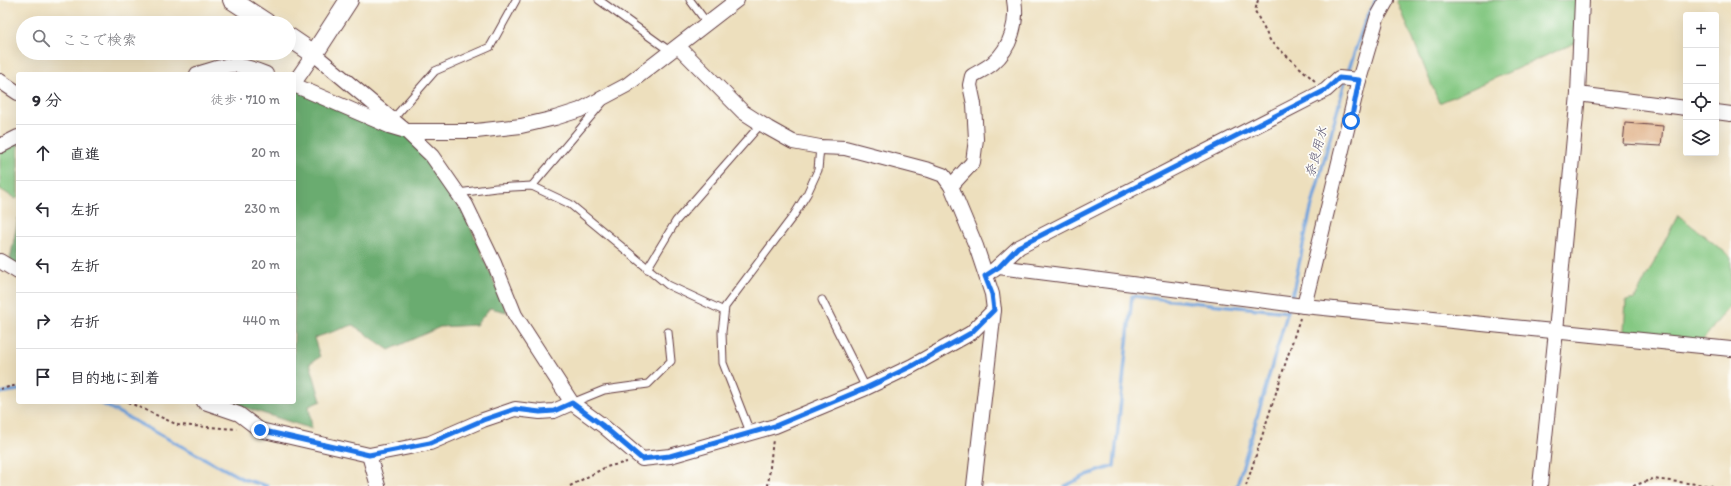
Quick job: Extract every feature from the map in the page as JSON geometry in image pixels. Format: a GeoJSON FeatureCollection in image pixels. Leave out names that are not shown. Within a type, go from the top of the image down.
{"type":"FeatureCollection","features":[{"type":"Feature","properties":{"kind":"street"},"geometry":{"type":"LineString","coordinates":[[232,0],[256,16]]}},
{"type":"Feature","properties":{"kind":"street"},"geometry":{"type":"LineString","coordinates":[[296,81],[348,0]]}},
{"type":"Feature","properties":{"kind":"street"},"geometry":{"type":"LineString","coordinates":[[296,85],[389,126],[406,131],[476,131],[521,126],[580,110],[627,86],[737,0]]}},
{"type":"Feature","properties":{"kind":"street"},"geometry":{"type":"LineString","coordinates":[[951,186],[973,162],[976,139],[974,104],[970,85],[972,76],[993,63],[1006,49],[1012,34],[1016,12],[1014,0]]}},
{"type":"Feature","properties":{"kind":"street"},"geometry":{"type":"LineString","coordinates":[[1304,306],[1350,79],[1377,18],[1387,0]]}},
{"type":"Feature","properties":{"kind":"street"},"geometry":{"type":"LineString","coordinates":[[1540,486],[1578,94],[1582,0]]}},
{"type":"Feature","properties":{"kind":"street"},"geometry":{"type":"LineString","coordinates":[[296,42],[314,54],[393,119],[432,156],[466,205],[516,315],[572,403],[602,425],[642,459],[670,456],[775,426],[866,388],[912,366],[971,333],[994,310]]}},
{"type":"Feature","properties":{"kind":"street"},"geometry":{"type":"LineString","coordinates":[[675,49],[743,112],[793,142],[820,147],[845,148],[929,170],[943,175],[951,186],[976,246],[992,294],[994,310],[974,486]]}},
{"type":"Feature","properties":{"kind":"street"},"geometry":{"type":"LineString","coordinates":[[204,72],[235,65],[246,66],[261,72]]}},
{"type":"Feature","properties":{"kind":"street"},"geometry":{"type":"LineString","coordinates":[[985,276],[999,267],[1018,247],[1350,79]]}},
{"type":"Feature","properties":{"kind":"street"},"geometry":{"type":"LineString","coordinates":[[0,81],[16,92]]}},
{"type":"Feature","properties":{"kind":"street"},"geometry":{"type":"LineString","coordinates":[[1578,94],[1683,108]]}},
{"type":"Feature","properties":{"kind":"street"},"geometry":{"type":"LineString","coordinates":[[1719,112],[1731,114]]}},
{"type":"Feature","properties":{"kind":"street"},"geometry":{"type":"LineString","coordinates":[[0,146],[16,137]]}},
{"type":"Feature","properties":{"kind":"street"},"geometry":{"type":"LineString","coordinates":[[0,261],[16,271]]}},
{"type":"Feature","properties":{"kind":"street"},"geometry":{"type":"LineString","coordinates":[[999,267],[1304,306],[1731,349]]}},
{"type":"Feature","properties":{"kind":"street"},"geometry":{"type":"LineString","coordinates":[[210,404],[239,414],[260,430],[369,455],[430,443],[483,420],[515,409],[540,412],[554,411],[572,403]]}},
{"type":"Feature","properties":{"kind":"street"},"geometry":{"type":"LineString","coordinates":[[369,455],[378,486]]}},
{"type":"Feature","properties":{"kind":"lane"},"geometry":{"type":"LineString","coordinates":[[393,119],[435,71],[490,47],[516,0]]}},
{"type":"Feature","properties":{"kind":"lane"},"geometry":{"type":"LineString","coordinates":[[599,0],[675,49]]}},
{"type":"Feature","properties":{"kind":"lane"},"geometry":{"type":"LineString","coordinates":[[690,0],[707,23]]}},
{"type":"Feature","properties":{"kind":"lane"},"geometry":{"type":"LineString","coordinates":[[532,186],[607,97]]}},
{"type":"Feature","properties":{"kind":"lane"},"geometry":{"type":"LineString","coordinates":[[647,269],[676,221],[761,124]]}},
{"type":"Feature","properties":{"kind":"lane"},"geometry":{"type":"LineString","coordinates":[[750,432],[722,362],[724,311],[794,215],[807,194],[818,170],[820,147]]}},
{"type":"Feature","properties":{"kind":"lane"},"geometry":{"type":"LineString","coordinates":[[458,193],[496,188],[532,186],[570,204],[668,285],[724,311]]}},
{"type":"Feature","properties":{"kind":"lane"},"geometry":{"type":"LineString","coordinates":[[822,300],[866,388]]}},
{"type":"Feature","properties":{"kind":"lane"},"geometry":{"type":"LineString","coordinates":[[572,403],[604,390],[648,384],[671,361],[668,332]]}},
{"type":"Feature","properties":{"kind":"path"},"geometry":{"type":"LineString","coordinates":[[1258,0],[1256,11],[1271,42],[1326,90]]}},
{"type":"Feature","properties":{"kind":"path"},"geometry":{"type":"LineString","coordinates":[[1246,486],[1304,306]]}},
{"type":"Feature","properties":{"kind":"path"},"geometry":{"type":"LineString","coordinates":[[0,389],[16,385]]}},
{"type":"Feature","properties":{"kind":"path"},"geometry":{"type":"LineString","coordinates":[[132,404],[178,425],[238,429]]}},
{"type":"Feature","properties":{"kind":"path"},"geometry":{"type":"LineString","coordinates":[[768,486],[775,426]]}},
{"type":"Feature","properties":{"kind":"path"},"geometry":{"type":"LineString","coordinates":[[570,486],[606,467],[642,459]]}},
{"type":"Feature","properties":{"kind":"path"},"geometry":{"type":"LineString","coordinates":[[1634,486],[1653,479],[1713,486]]}},
{"type":"Feature","properties":{"kind":"green space"},"geometry":{"type":"Polygon","coordinates":[[[1397,0],[1579,0],[1577,42],[1439,103],[1397,0]]]}},
{"type":"Feature","properties":{"kind":"green space"},"geometry":{"type":"Polygon","coordinates":[[[296,88],[404,131],[431,163],[463,210],[507,312],[490,308],[476,325],[440,327],[389,350],[353,325],[314,338],[320,357],[310,363],[321,401],[309,406],[312,429],[234,404],[296,404],[296,88]]]}},
{"type":"Feature","properties":{"kind":"green space"},"geometry":{"type":"Polygon","coordinates":[[[16,140],[16,199],[0,189],[0,150],[16,140]]]}},
{"type":"Feature","properties":{"kind":"green space"},"geometry":{"type":"Polygon","coordinates":[[[1678,215],[1731,257],[1731,304],[1703,340],[1624,331],[1626,301],[1635,299],[1678,215]]]}},
{"type":"Feature","properties":{"kind":"green space"},"geometry":{"type":"Polygon","coordinates":[[[16,228],[16,273],[10,260],[16,228]]]}},
{"type":"Feature","properties":{"kind":"building"},"geometry":{"type":"Polygon","coordinates":[[[1625,123],[1663,126],[1661,146],[1623,144],[1625,123]]]}},
{"type":"Feature","properties":{"kind":"waterway","name":"奈良用水"},"geometry":{"type":"LineString","coordinates":[[1347,75],[1364,24],[1376,0]]}},
{"type":"Feature","properties":{"kind":"waterway","name":"奈良用水"},"geometry":{"type":"LineString","coordinates":[[1291,301],[1310,213],[1345,81]]}},
{"type":"Feature","properties":{"kind":"waterway"},"geometry":{"type":"LineString","coordinates":[[1065,486],[1087,475],[1114,466],[1132,296],[1288,312]]}},
{"type":"Feature","properties":{"kind":"waterway"},"geometry":{"type":"LineString","coordinates":[[1237,486],[1289,307]]}},
{"type":"Feature","properties":{"kind":"waterway"},"geometry":{"type":"LineString","coordinates":[[0,393],[16,390]]}},
{"type":"Feature","properties":{"kind":"waterway"},"geometry":{"type":"LineString","coordinates":[[103,404],[243,479],[267,486]]}},
{"type":"Feature","properties":{"kind":"route"},"geometry":{"type":"LineString","coordinates":[[260,430],[369,455],[430,443],[483,420],[515,409],[540,412],[554,411],[572,403],[602,425],[642,459],[670,456],[775,426],[866,388],[912,366],[971,333],[994,310],[992,294],[985,276],[999,267],[1018,247],[1326,90],[1339,78],[1359,80],[1351,121]]}}]}
